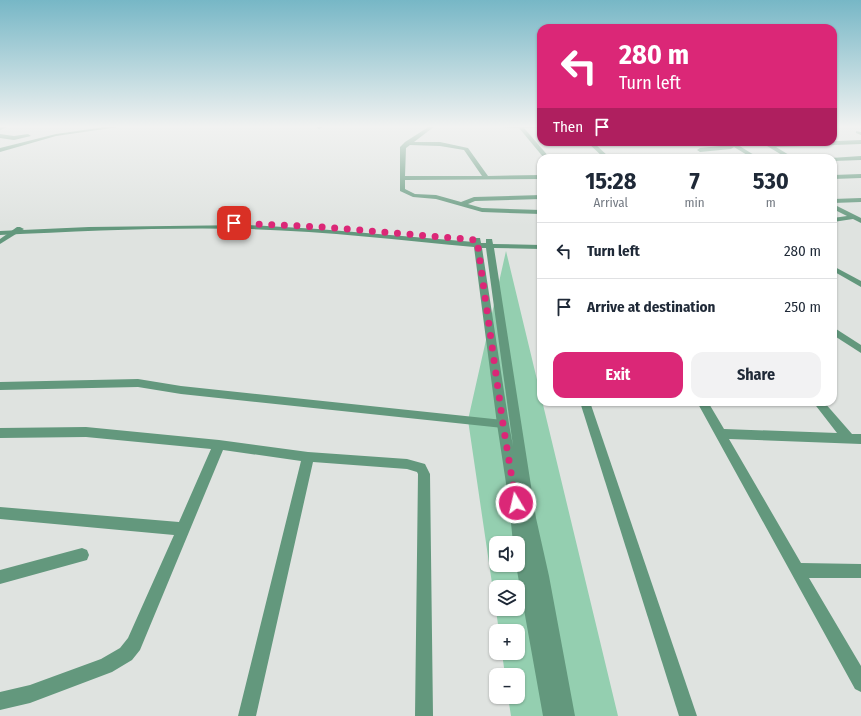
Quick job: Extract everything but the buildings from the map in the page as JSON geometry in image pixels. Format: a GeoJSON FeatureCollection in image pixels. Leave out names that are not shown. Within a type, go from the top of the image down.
{"type":"FeatureCollection","features":[{"type":"Feature","properties":{"kind":"street"},"geometry":{"type":"LineString","coordinates":[[403,159],[402,190],[408,194],[436,197],[482,210],[537,212]]}},
{"type":"Feature","properties":{"kind":"street"},"geometry":{"type":"LineString","coordinates":[[473,159],[486,177]]}},
{"type":"Feature","properties":{"kind":"street"},"geometry":{"type":"LineString","coordinates":[[837,177],[861,176]]}},
{"type":"Feature","properties":{"kind":"street"},"geometry":{"type":"LineString","coordinates":[[402,178],[537,177]]}},
{"type":"Feature","properties":{"kind":"street"},"geometry":{"type":"LineString","coordinates":[[462,204],[474,198],[537,197]]}},
{"type":"Feature","properties":{"kind":"street"},"geometry":{"type":"LineString","coordinates":[[837,201],[861,200]]}},
{"type":"Feature","properties":{"kind":"street"},"geometry":{"type":"LineString","coordinates":[[837,203],[859,217],[861,221]]}},
{"type":"Feature","properties":{"kind":"street"},"geometry":{"type":"LineString","coordinates":[[837,208],[859,217]]}},
{"type":"Feature","properties":{"kind":"street"},"geometry":{"type":"LineString","coordinates":[[837,220],[859,217]]}},
{"type":"Feature","properties":{"kind":"street"},"geometry":{"type":"LineString","coordinates":[[0,230],[20,228],[250,223],[323,227],[478,243],[537,247]]}},
{"type":"Feature","properties":{"kind":"street"},"geometry":{"type":"LineString","coordinates":[[0,233],[90,229],[248,227],[478,243]]}},
{"type":"Feature","properties":{"kind":"street"},"geometry":{"type":"LineString","coordinates":[[0,242],[20,228]]}},
{"type":"Feature","properties":{"kind":"street"},"geometry":{"type":"LineString","coordinates":[[489,244],[537,241]]}},
{"type":"Feature","properties":{"kind":"street"},"geometry":{"type":"LineString","coordinates":[[478,243],[503,424],[516,503],[522,556],[552,716]]}},
{"type":"Feature","properties":{"kind":"street"},"geometry":{"type":"LineString","coordinates":[[489,244],[529,518],[542,576],[566,716]]}},
{"type":"Feature","properties":{"kind":"street"},"geometry":{"type":"LineString","coordinates":[[837,270],[861,284]]}},
{"type":"Feature","properties":{"kind":"street"},"geometry":{"type":"LineString","coordinates":[[837,333],[861,350]]}},
{"type":"Feature","properties":{"kind":"street"},"geometry":{"type":"LineString","coordinates":[[0,386],[138,384],[181,390],[503,424]]}},
{"type":"Feature","properties":{"kind":"street"},"geometry":{"type":"LineString","coordinates":[[586,406],[688,716]]}},
{"type":"Feature","properties":{"kind":"street"},"geometry":{"type":"LineString","coordinates":[[704,406],[861,683]]}},
{"type":"Feature","properties":{"kind":"street"},"geometry":{"type":"LineString","coordinates":[[821,406],[849,439]]}},
{"type":"Feature","properties":{"kind":"street"},"geometry":{"type":"LineString","coordinates":[[2,435],[86,432],[308,457],[407,464],[421,468],[424,474],[424,716]]}},
{"type":"Feature","properties":{"kind":"street"},"geometry":{"type":"LineString","coordinates":[[720,434],[861,440]]}},
{"type":"Feature","properties":{"kind":"street"},"geometry":{"type":"LineString","coordinates":[[0,701],[30,694],[106,666],[126,654],[134,644],[139,634],[219,446]]}},
{"type":"Feature","properties":{"kind":"street"},"geometry":{"type":"LineString","coordinates":[[248,716],[308,457]]}},
{"type":"Feature","properties":{"kind":"street"},"geometry":{"type":"LineString","coordinates":[[0,513],[183,529]]}},
{"type":"Feature","properties":{"kind":"street"},"geometry":{"type":"LineString","coordinates":[[0,577],[82,555]]}},
{"type":"Feature","properties":{"kind":"street"},"geometry":{"type":"LineString","coordinates":[[796,570],[861,571]]}},
{"type":"Feature","properties":{"kind":"green space"},"geometry":{"type":"Polygon","coordinates":[[[506,251],[537,380],[537,406],[543,406],[618,716],[511,716],[509,704],[525,704],[525,668],[504,668],[503,660],[525,660],[525,624],[498,624],[497,616],[525,616],[525,580],[492,580],[490,572],[525,572],[525,536],[489,536],[489,563],[468,420],[506,251]]]}},
{"type":"Feature","properties":{"kind":"route"},"geometry":{"type":"LineString","coordinates":[[234,223],[323,227],[477,240],[503,424],[516,503]]}}]}
